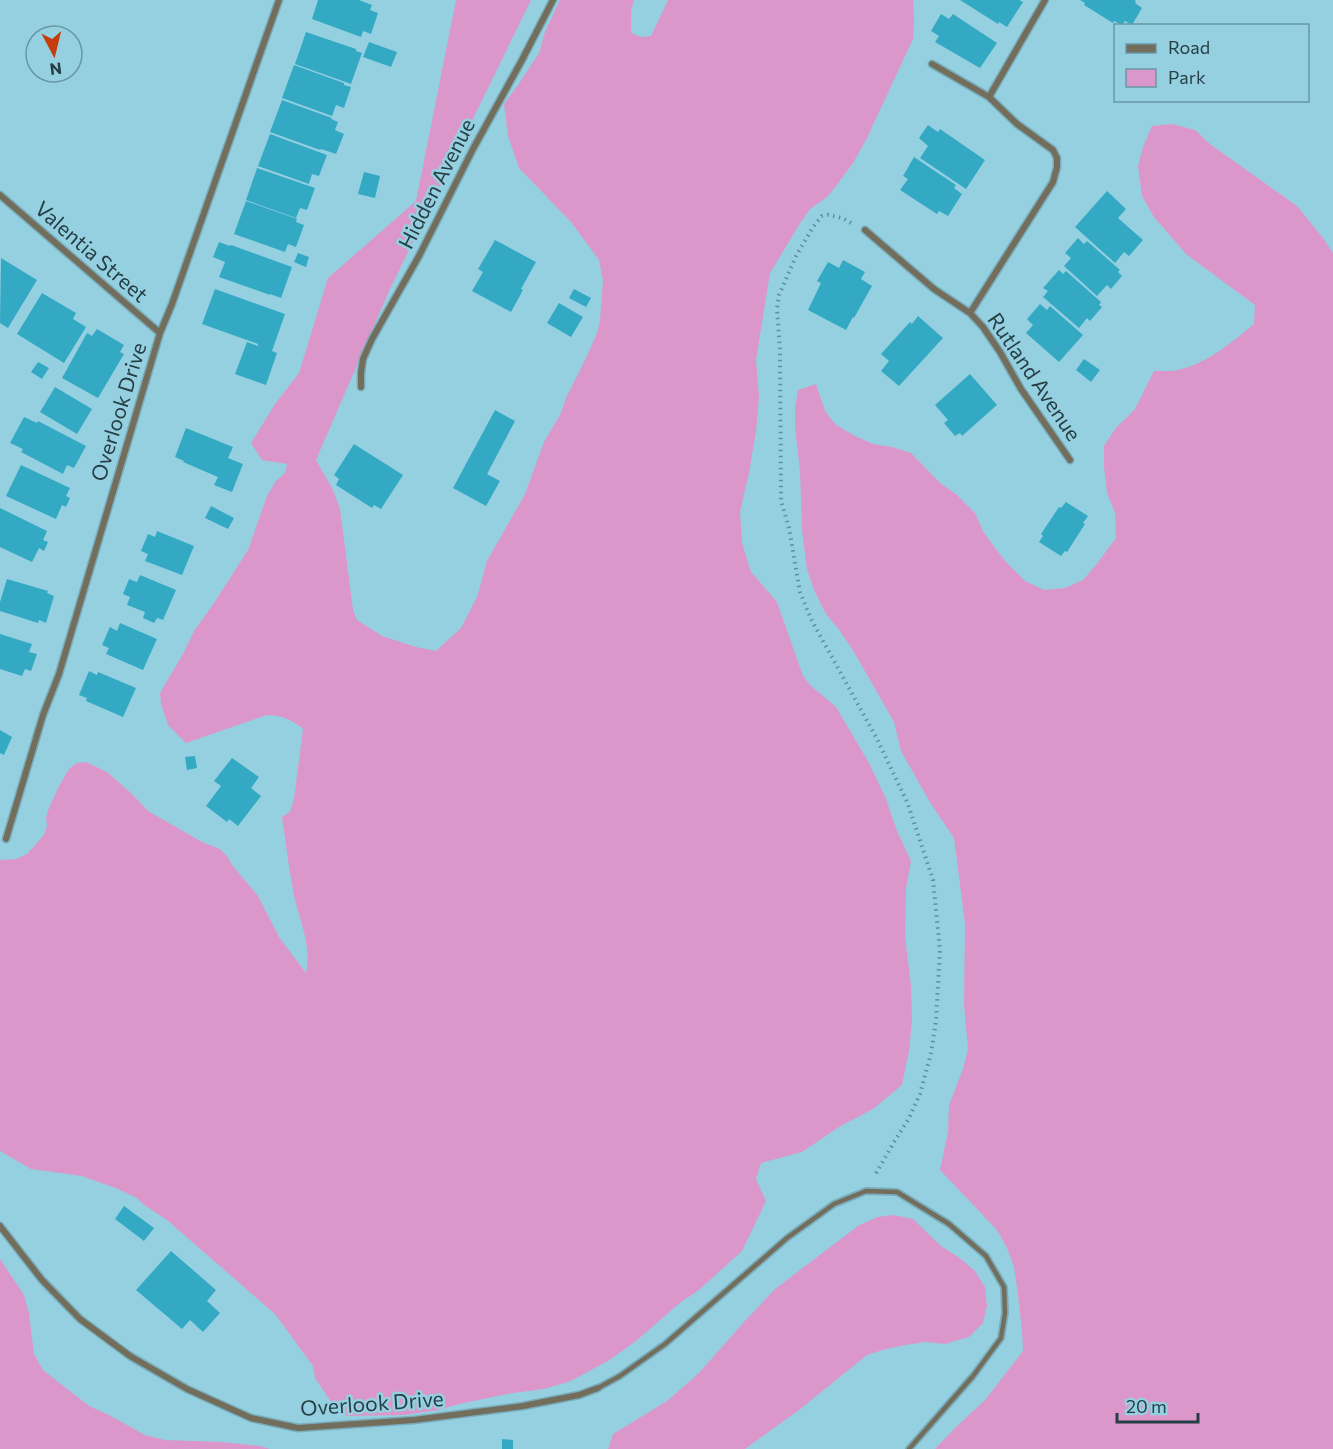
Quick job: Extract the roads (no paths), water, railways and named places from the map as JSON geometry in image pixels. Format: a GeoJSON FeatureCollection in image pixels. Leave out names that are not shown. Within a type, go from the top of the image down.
{"type":"FeatureCollection","features":[{"type":"Feature","properties":{"kind":"street","name":"Overlook Drive"},"geometry":{"type":"LineString","coordinates":[[6,839],[42,715],[59,674],[160,333],[279,0]]}},
{"type":"Feature","properties":{"kind":"street","name":"Hidden Avenue"},"geometry":{"type":"LineString","coordinates":[[361,387],[363,359],[372,339],[419,256],[472,149],[554,0]]}},
{"type":"Feature","properties":{"kind":"street"},"geometry":{"type":"LineString","coordinates":[[989,97],[1045,0]]}},
{"type":"Feature","properties":{"kind":"street","name":"Rutland Avenue"},"geometry":{"type":"LineString","coordinates":[[932,64],[989,97],[1017,124],[1053,150],[1057,158],[1053,182],[970,313]]}},
{"type":"Feature","properties":{"kind":"street","name":"Valentia Street"},"geometry":{"type":"LineString","coordinates":[[0,195],[160,333]]}},
{"type":"Feature","properties":{"kind":"street","name":"Rutland Avenue"},"geometry":{"type":"LineString","coordinates":[[865,230],[934,289],[970,313],[983,327],[1021,389],[1070,460]]}},
{"type":"Feature","properties":{"kind":"street","name":"Overlook Drive"},"geometry":{"type":"LineString","coordinates":[[0,1226],[42,1280],[80,1319],[140,1362],[187,1389],[251,1418],[298,1428],[402,1421],[523,1406],[579,1395],[598,1388]]}},
{"type":"Feature","properties":{"kind":"lane"},"geometry":{"type":"LineString","coordinates":[[598,1388],[620,1376],[665,1344],[787,1238],[834,1204],[866,1191],[897,1192],[949,1224],[986,1256],[1004,1287],[1005,1313],[1001,1338],[973,1376],[909,1449]]}}]}
